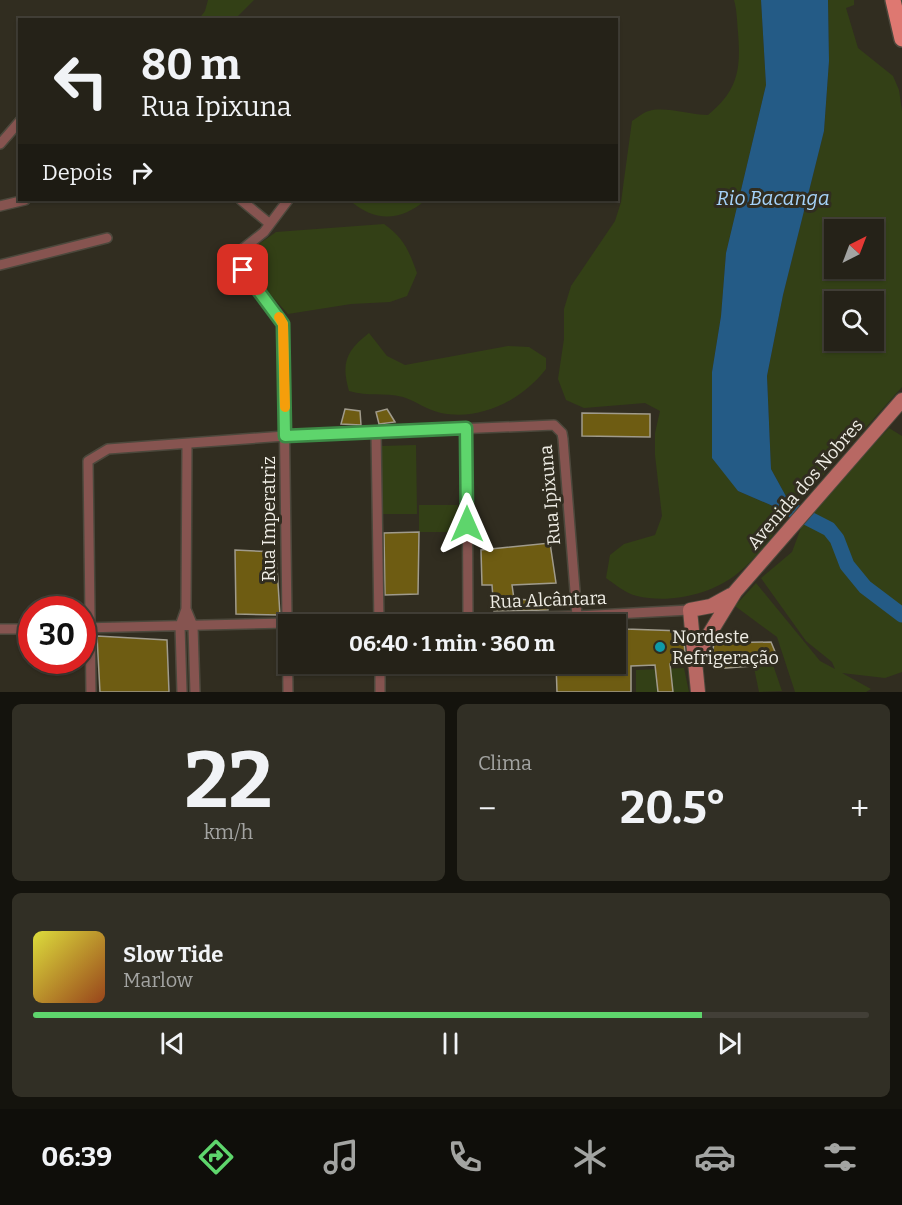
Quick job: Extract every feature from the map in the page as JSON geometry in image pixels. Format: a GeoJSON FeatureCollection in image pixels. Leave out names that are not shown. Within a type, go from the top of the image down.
{"type":"FeatureCollection","features":[{"type":"Feature","properties":{"kind":"main road"},"geometry":{"type":"LineString","coordinates":[[893,0],[902,39]]}},
{"type":"Feature","properties":{"kind":"main road","name":"Avenida dos Nobres"},"geometry":{"type":"LineString","coordinates":[[702,646],[735,592],[902,400]]}},
{"type":"Feature","properties":{"kind":"main road","name":"Avenida dos Nobres"},"geometry":{"type":"LineString","coordinates":[[694,610],[718,603],[735,592]]}},
{"type":"Feature","properties":{"kind":"main road"},"geometry":{"type":"LineString","coordinates":[[694,610],[702,646],[706,692]]}},
{"type":"Feature","properties":{"kind":"main road"},"geometry":{"type":"LineString","coordinates":[[694,610],[698,692]]}},
{"type":"Feature","properties":{"kind":"street"},"geometry":{"type":"LineString","coordinates":[[0,144],[18,123]]}},
{"type":"Feature","properties":{"kind":"street"},"geometry":{"type":"LineString","coordinates":[[0,206],[21,201]]}},
{"type":"Feature","properties":{"kind":"street"},"geometry":{"type":"LineString","coordinates":[[242,201],[270,224]]}},
{"type":"Feature","properties":{"kind":"street","name":"Rua Imperatriz"},"geometry":{"type":"LineString","coordinates":[[286,614],[283,324],[238,259],[240,251],[270,224],[287,201]]}},
{"type":"Feature","properties":{"kind":"street"},"geometry":{"type":"LineString","coordinates":[[0,266],[107,238]]}},
{"type":"Feature","properties":{"kind":"street","name":"Rua Ipixuna"},"geometry":{"type":"LineString","coordinates":[[86,596],[88,461],[108,449],[285,436],[548,424],[562,433],[577,614]]}},
{"type":"Feature","properties":{"kind":"street"},"geometry":{"type":"LineString","coordinates":[[466,428],[468,614]]}},
{"type":"Feature","properties":{"kind":"street"},"geometry":{"type":"LineString","coordinates":[[376,432],[379,614]]}},
{"type":"Feature","properties":{"kind":"street"},"geometry":{"type":"LineString","coordinates":[[182,692],[180,626],[186,609],[187,445]]}},
{"type":"Feature","properties":{"kind":"street"},"geometry":{"type":"LineString","coordinates":[[186,609],[193,626],[195,692]]}},
{"type":"Feature","properties":{"kind":"street","name":"Rua Alcântara"},"geometry":{"type":"LineString","coordinates":[[616,614],[694,610]]}},
{"type":"Feature","properties":{"kind":"street","name":"Rua Alcântara"},"geometry":{"type":"LineString","coordinates":[[96,628],[278,624]]}},
{"type":"Feature","properties":{"kind":"street"},"geometry":{"type":"LineString","coordinates":[[0,629],[18,628]]}},
{"type":"Feature","properties":{"kind":"street"},"geometry":{"type":"LineString","coordinates":[[90,674],[92,692]]}},
{"type":"Feature","properties":{"kind":"street","name":"Rua Imperatriz"},"geometry":{"type":"LineString","coordinates":[[287,674],[288,692]]}},
{"type":"Feature","properties":{"kind":"street"},"geometry":{"type":"LineString","coordinates":[[380,674],[380,692]]}},
{"type":"Feature","properties":{"kind":"green space"},"geometry":{"type":"Polygon","coordinates":[[[208,0],[254,0],[236,18],[200,18],[205,11],[208,0]]]}},
{"type":"Feature","properties":{"kind":"green space"},"geometry":{"type":"Polygon","coordinates":[[[734,0],[761,0],[766,85],[726,253],[721,316],[712,372],[738,491],[789,513],[752,560],[728,580],[704,592],[677,598],[650,598],[628,593],[606,578],[610,555],[624,544],[655,535],[662,516],[655,455],[655,433],[660,411],[645,403],[584,408],[566,400],[558,379],[564,339],[564,309],[571,286],[615,221],[621,202],[632,121],[655,110],[708,115],[726,97],[731,88],[739,57],[734,0]]]}},
{"type":"Feature","properties":{"kind":"green space"},"geometry":{"type":"Polygon","coordinates":[[[828,0],[854,0],[854,5],[846,8],[858,48],[893,76],[899,90],[902,111],[902,387],[793,509],[771,469],[767,376],[783,295],[824,131],[829,61],[828,0]]]}},
{"type":"Feature","properties":{"kind":"green space"},"geometry":{"type":"Polygon","coordinates":[[[350,201],[425,201],[406,212],[387,216],[368,212],[350,201]]]}},
{"type":"Feature","properties":{"kind":"green space"},"geometry":{"type":"Polygon","coordinates":[[[384,224],[405,246],[417,273],[407,296],[390,302],[351,304],[288,314],[257,280],[248,265],[249,251],[276,232],[384,224]]]}},
{"type":"Feature","properties":{"kind":"green space"},"geometry":{"type":"Polygon","coordinates":[[[369,333],[387,356],[405,365],[508,346],[529,347],[546,358],[546,369],[525,390],[500,406],[471,414],[441,413],[403,397],[349,391],[346,373],[347,358],[355,346],[369,333]]]}},
{"type":"Feature","properties":{"kind":"green space"},"geometry":{"type":"Polygon","coordinates":[[[889,428],[902,436],[902,672],[885,678],[842,673],[871,689],[866,692],[795,692],[777,637],[735,606],[756,583],[820,661],[835,669],[832,662],[806,641],[761,578],[792,552],[805,517],[889,428]]]}},
{"type":"Feature","properties":{"kind":"green space"},"geometry":{"type":"Polygon","coordinates":[[[416,445],[417,514],[382,514],[381,446],[416,445]]]}},
{"type":"Feature","properties":{"kind":"green space"},"geometry":{"type":"Polygon","coordinates":[[[419,505],[458,505],[459,532],[419,532],[419,505]]]}},
{"type":"Feature","properties":{"kind":"green space"},"geometry":{"type":"Polygon","coordinates":[[[772,662],[782,691],[759,692],[753,663],[772,662]]]}},
{"type":"Feature","properties":{"kind":"green space"},"geometry":{"type":"Polygon","coordinates":[[[684,668],[689,692],[636,692],[636,670],[684,668]]]}},
{"type":"Feature","properties":{"kind":"water","name":"Rio Bacanga"},"geometry":{"type":"Polygon","coordinates":[[[761,0],[828,0],[829,61],[824,131],[783,295],[767,376],[771,469],[793,509],[789,513],[738,491],[712,458],[712,372],[721,316],[726,253],[766,85],[761,0]]]}},
{"type":"Feature","properties":{"kind":"building"},"geometry":{"type":"Polygon","coordinates":[[[345,409],[360,411],[361,425],[341,424],[345,409]]]}},
{"type":"Feature","properties":{"kind":"building"},"geometry":{"type":"Polygon","coordinates":[[[387,409],[395,422],[379,424],[376,412],[387,409]]]}},
{"type":"Feature","properties":{"kind":"building"},"geometry":{"type":"Polygon","coordinates":[[[582,413],[650,414],[650,437],[582,436],[582,413]]]}},
{"type":"Feature","properties":{"kind":"building"},"geometry":{"type":"Polygon","coordinates":[[[419,532],[418,594],[385,595],[384,533],[419,532]]]}},
{"type":"Feature","properties":{"kind":"building"},"geometry":{"type":"Polygon","coordinates":[[[550,543],[556,583],[512,585],[514,599],[548,601],[548,610],[494,611],[492,585],[482,585],[481,550],[550,543]]]}},
{"type":"Feature","properties":{"kind":"building"},"geometry":{"type":"Polygon","coordinates":[[[235,550],[276,552],[280,614],[236,614],[235,550]]]}},
{"type":"Feature","properties":{"kind":"building"},"geometry":{"type":"Polygon","coordinates":[[[626,629],[683,631],[686,663],[670,664],[673,692],[658,692],[655,665],[631,666],[631,692],[557,692],[556,674],[626,674],[626,629]]]}},
{"type":"Feature","properties":{"kind":"building"},"geometry":{"type":"Polygon","coordinates":[[[97,636],[167,640],[169,692],[100,692],[97,636]]]}},
{"type":"Feature","properties":{"kind":"building"},"geometry":{"type":"Polygon","coordinates":[[[771,642],[776,654],[751,655],[752,666],[714,669],[712,656],[714,643],[771,642]]]}},
{"type":"Feature","properties":{"kind":"waterway"},"geometry":{"type":"LineString","coordinates":[[792,510],[829,529],[837,539],[847,565],[865,587],[902,615]]}},
{"type":"Feature","properties":{"kind":"slow traffic"},"geometry":{"type":"LineString","coordinates":[[279,317],[283,324],[285,407]]}},
{"type":"Feature","properties":{"kind":"place","name":"Nordeste Refrigeração"},"geometry":{"type":"Point","coordinates":[660,647]}},
{"type":"Feature","properties":{"kind":"route"},"geometry":{"type":"LineString","coordinates":[[243,270],[283,324],[285,436],[466,428],[467,524]]}}]}
